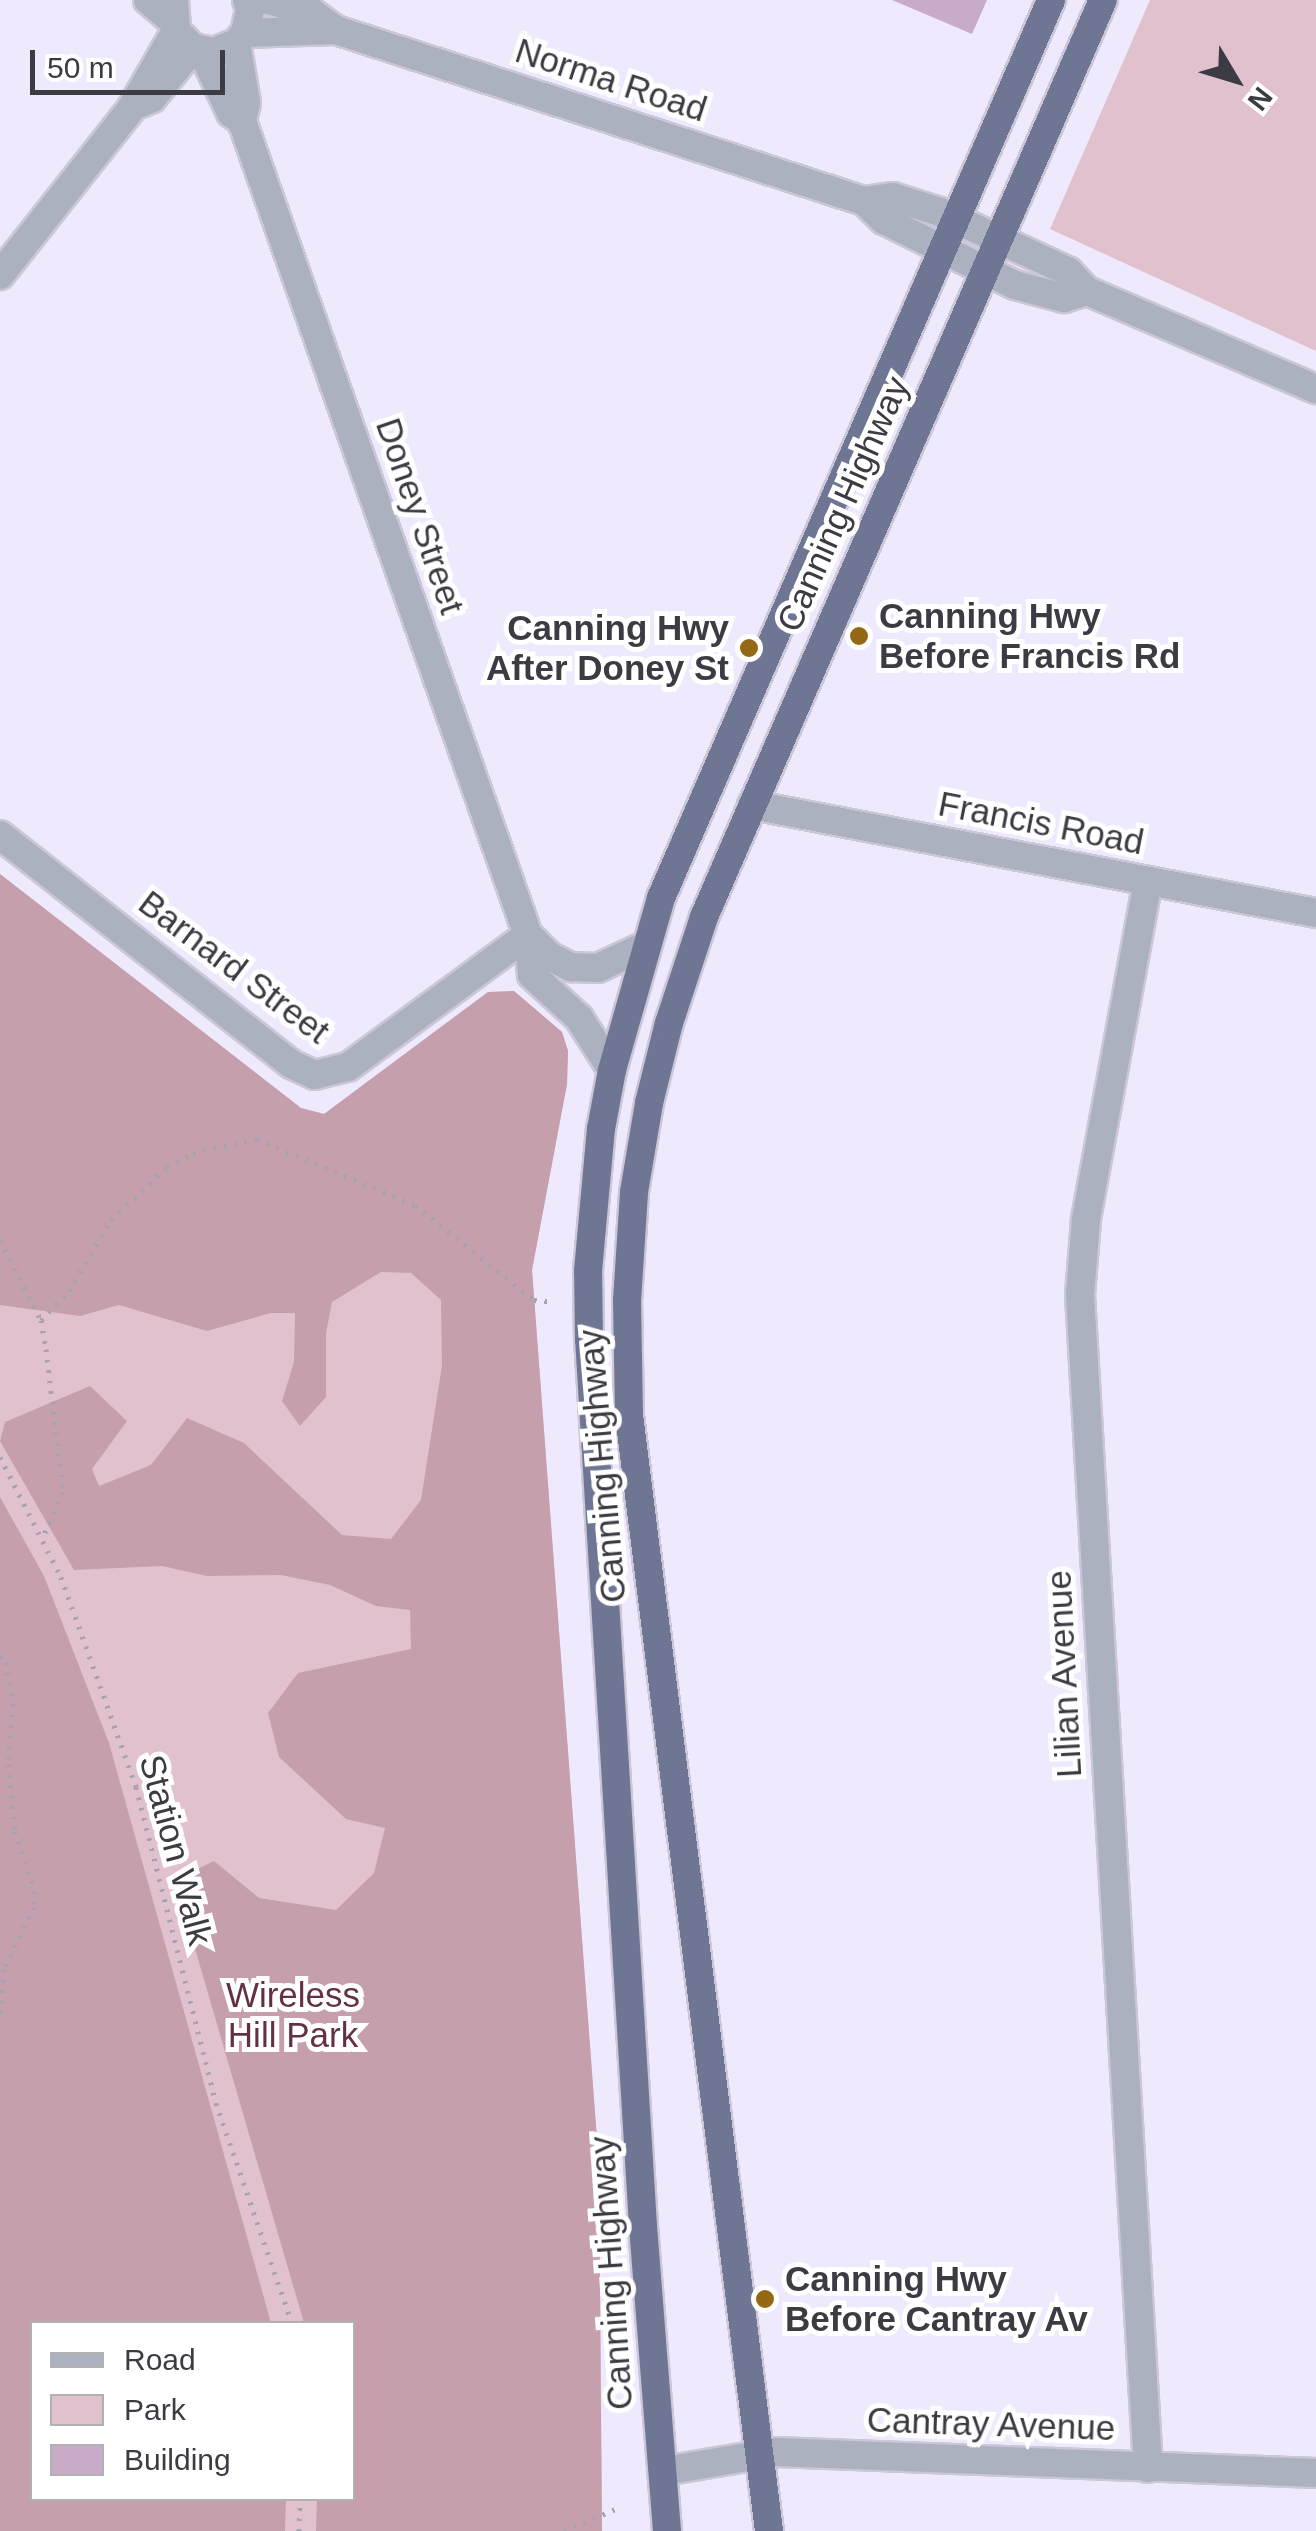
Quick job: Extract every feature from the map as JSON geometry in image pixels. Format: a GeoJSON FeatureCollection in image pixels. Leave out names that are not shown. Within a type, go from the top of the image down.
{"type":"FeatureCollection","features":[{"type":"Feature","properties":{"kind":"highway","name":"Canning Highway"},"geometry":{"type":"LineString","coordinates":[[667,2531],[643,2226],[589,1338],[592,1209],[612,1070],[645,946],[710,780],[1051,0]]}},
{"type":"Feature","properties":{"kind":"highway","name":"Canning Highway"},"geometry":{"type":"LineString","coordinates":[[769,2531],[629,1415],[627,1302],[634,1192],[648,1103],[704,917],[1103,0]]}},
{"type":"Feature","properties":{"kind":"street"},"geometry":{"type":"LineString","coordinates":[[0,275],[131,108],[152,98],[183,30],[148,0]]}},
{"type":"Feature","properties":{"kind":"street","name":"Doney Street"},"geometry":{"type":"LineString","coordinates":[[247,0],[250,10],[240,38],[246,103],[242,121],[528,935],[532,975],[580,1018],[612,1070]]}},
{"type":"Feature","properties":{"kind":"street","name":"Norma Road"},"geometry":{"type":"LineString","coordinates":[[268,0],[311,12],[336,30],[864,201],[894,197],[956,219],[1069,272],[1088,291],[1064,298],[985,272],[884,220],[864,201]]}},
{"type":"Feature","properties":{"kind":"street","name":"Norma Road"},"geometry":{"type":"LineString","coordinates":[[183,30],[214,52],[240,38],[336,30]]}},
{"type":"Feature","properties":{"kind":"street","name":"Doney Street"},"geometry":{"type":"LineString","coordinates":[[183,30],[231,113],[242,121]]}},
{"type":"Feature","properties":{"kind":"street"},"geometry":{"type":"LineString","coordinates":[[1088,291],[1316,389]]}},
{"type":"Feature","properties":{"kind":"street","name":"Francis Road"},"geometry":{"type":"LineString","coordinates":[[752,805],[1316,912]]}},
{"type":"Feature","properties":{"kind":"street","name":"Barnard Street"},"geometry":{"type":"LineString","coordinates":[[0,835],[292,1064],[314,1075],[348,1067],[528,935]]}},
{"type":"Feature","properties":{"kind":"street","name":"Lilian Avenue"},"geometry":{"type":"LineString","coordinates":[[1148,881],[1086,1220],[1080,1295],[1148,2468]]}},
{"type":"Feature","properties":{"kind":"street"},"geometry":{"type":"LineString","coordinates":[[528,935],[549,956],[571,967],[598,968],[645,946]]}},
{"type":"Feature","properties":{"kind":"street","name":"Cantray Avenue"},"geometry":{"type":"LineString","coordinates":[[664,2471],[796,2453],[1316,2473]]}},
{"type":"Feature","properties":{"kind":"path"},"geometry":{"type":"LineString","coordinates":[[41,1320],[69,1292],[111,1220],[166,1167],[193,1153],[256,1139],[414,1204],[534,1300],[555,1302]]}},
{"type":"Feature","properties":{"kind":"path"},"geometry":{"type":"LineString","coordinates":[[0,1240],[41,1320],[63,1492],[42,1539]]}},
{"type":"Feature","properties":{"kind":"path","name":"Station Walk"},"geometry":{"type":"LineString","coordinates":[[0,1457],[61,1577],[136,1787],[216,2102],[291,2321]]}},
{"type":"Feature","properties":{"kind":"path"},"geometry":{"type":"LineString","coordinates":[[0,1656],[6,1662],[14,1704],[8,1764],[14,1831],[35,1891],[34,1907],[4,1969],[0,2019]]}},
{"type":"Feature","properties":{"kind":"path"},"geometry":{"type":"LineString","coordinates":[[298,2531],[300,2501]]}},
{"type":"Feature","properties":{"kind":"path"},"geometry":{"type":"LineString","coordinates":[[564,2531],[620,2507]]}},
{"type":"Feature","properties":{"kind":"green space"},"geometry":{"type":"Polygon","coordinates":[[[1150,0],[1316,0],[1316,351],[1050,229],[1150,0]]]}},
{"type":"Feature","properties":{"kind":"green space","name":"Wireless Hill Park"},"geometry":{"type":"Polygon","coordinates":[[[0,874],[301,1108],[324,1114],[488,992],[514,991],[562,1032],[568,1051],[567,1084],[532,1270],[599,2166],[602,2531],[0,2531],[0,874]]]}},
{"type":"Feature","properties":{"kind":"green space","name":"Wireless Hill Park"},"geometry":{"type":"Polygon","coordinates":[[[0,874],[301,1108],[324,1114],[488,992],[514,991],[562,1032],[568,1051],[567,1084],[532,1270],[599,2166],[602,2531],[316,2531],[317,2501],[355,2501],[355,2321],[303,2321],[175,1880],[214,1861],[259,1898],[336,1910],[374,1873],[385,1828],[346,1819],[279,1757],[268,1713],[298,1673],[411,1649],[410,1610],[376,1606],[330,1585],[281,1575],[207,1576],[162,1566],[74,1570],[0,1441],[5,1422],[90,1386],[127,1421],[92,1469],[99,1486],[151,1465],[187,1418],[244,1443],[342,1535],[391,1539],[421,1500],[442,1365],[441,1300],[411,1273],[381,1272],[332,1302],[326,1333],[326,1397],[300,1426],[282,1401],[294,1362],[295,1313],[271,1313],[207,1331],[119,1305],[80,1316],[0,1305],[0,874]]]}},
{"type":"Feature","properties":{"kind":"green space"},"geometry":{"type":"Polygon","coordinates":[[[0,1497],[44,1576],[109,1743],[270,2321],[30,2321],[30,2501],[286,2501],[285,2531],[0,2531],[0,1497]]]}},
{"type":"Feature","properties":{"kind":"building"},"geometry":{"type":"Polygon","coordinates":[[[892,0],[987,0],[972,34],[892,0]]]}},
{"type":"Feature","properties":{"kind":"place","name":"Canning Hwy Before Francis Rd"},"geometry":{"type":"Point","coordinates":[859,636]}},
{"type":"Feature","properties":{"kind":"place","name":"Canning Hwy After Doney St"},"geometry":{"type":"Point","coordinates":[749,648]}},
{"type":"Feature","properties":{"kind":"place","name":"Canning Hwy Before Cantray Av"},"geometry":{"type":"Point","coordinates":[765,2299]}}]}
